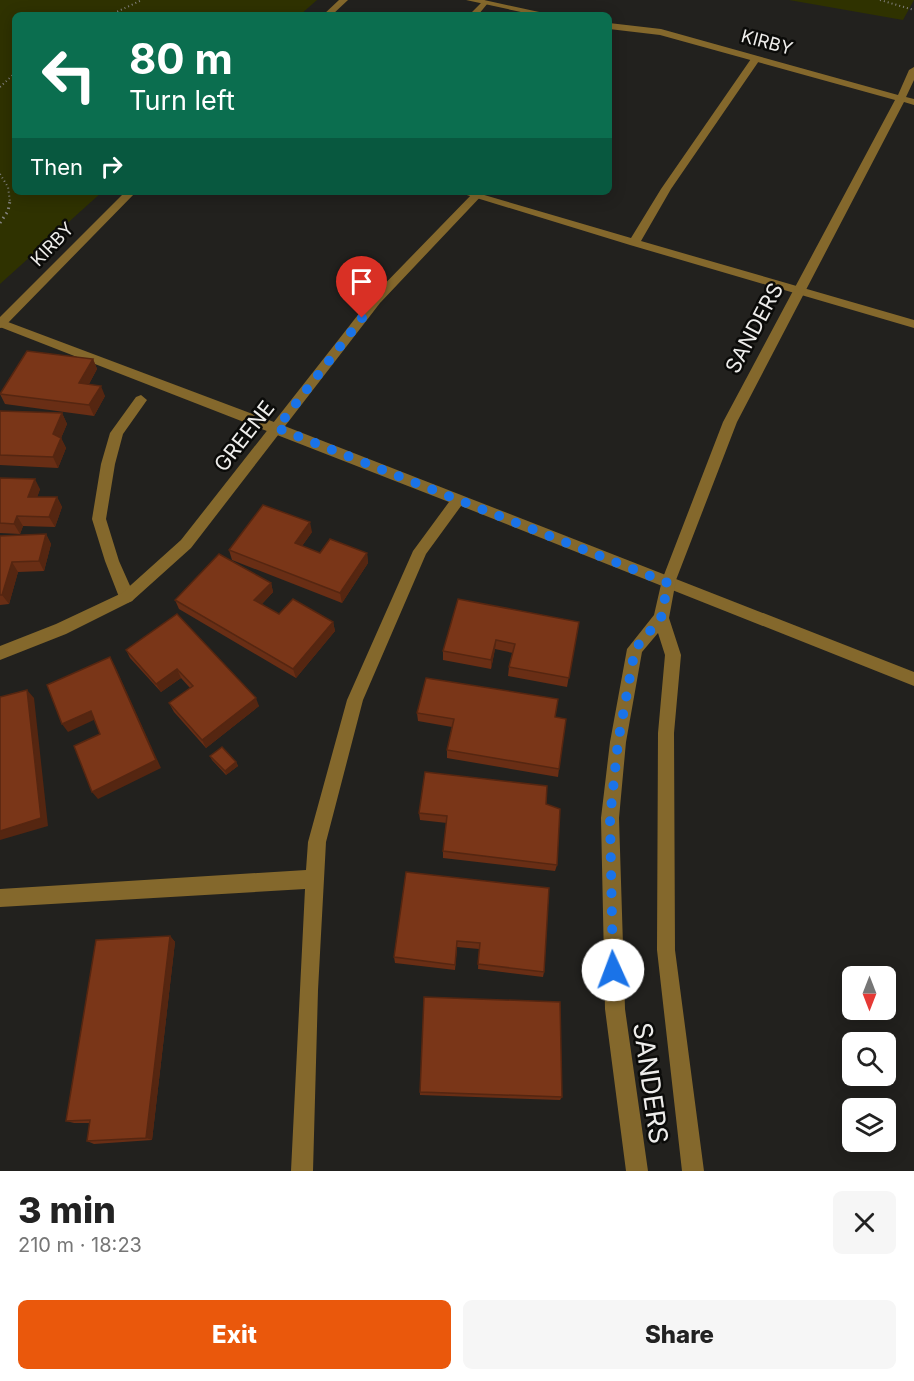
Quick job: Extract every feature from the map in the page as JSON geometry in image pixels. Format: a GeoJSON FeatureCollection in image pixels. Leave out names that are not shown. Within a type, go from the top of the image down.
{"type":"FeatureCollection","features":[{"type":"Feature","properties":{"kind":"street"},"geometry":{"type":"LineString","coordinates":[[330,12],[344,0]]}},
{"type":"Feature","properties":{"kind":"street"},"geometry":{"type":"LineString","coordinates":[[470,0],[533,12]]}},
{"type":"Feature","properties":{"kind":"street"},"geometry":{"type":"LineString","coordinates":[[476,12],[484,3]]}},
{"type":"Feature","properties":{"kind":"street","name":"KIRBY"},"geometry":{"type":"LineString","coordinates":[[612,26],[662,32],[908,100]]}},
{"type":"Feature","properties":{"kind":"street"},"geometry":{"type":"LineString","coordinates":[[634,243],[666,189],[756,58]]}},
{"type":"Feature","properties":{"kind":"street","name":"SANDERS"},"geometry":{"type":"LineString","coordinates":[[637,1171],[615,1009],[610,818],[618,742],[635,649],[661,618],[668,583],[730,422],[799,291],[908,100],[914,70]]}},
{"type":"Feature","properties":{"kind":"street","name":"KIRBY"},"geometry":{"type":"LineString","coordinates":[[0,323],[128,195]]}},
{"type":"Feature","properties":{"kind":"street","name":"GREENE"},"geometry":{"type":"LineString","coordinates":[[0,653],[62,629],[127,597],[186,544],[376,300],[477,195]]}},
{"type":"Feature","properties":{"kind":"street"},"geometry":{"type":"LineString","coordinates":[[481,195],[634,243],[914,324]]}},
{"type":"Feature","properties":{"kind":"street"},"geometry":{"type":"LineString","coordinates":[[0,323],[277,428],[914,679]]}},
{"type":"Feature","properties":{"kind":"street"},"geometry":{"type":"LineString","coordinates":[[127,597],[112,561],[99,519],[108,464],[117,433],[141,400]]}},
{"type":"Feature","properties":{"kind":"street"},"geometry":{"type":"LineString","coordinates":[[302,1171],[308,990],[317,842],[355,700],[420,551],[458,500]]}},
{"type":"Feature","properties":{"kind":"street","name":"SANDERS"},"geometry":{"type":"LineString","coordinates":[[661,618],[673,655],[666,733],[666,950],[693,1171]]}},
{"type":"Feature","properties":{"kind":"street"},"geometry":{"type":"LineString","coordinates":[[0,898],[315,879]]}},
{"type":"Feature","properties":{"kind":"path"},"geometry":{"type":"LineString","coordinates":[[116,12],[142,0]]}},
{"type":"Feature","properties":{"kind":"path"},"geometry":{"type":"LineString","coordinates":[[880,0],[914,10]]}},
{"type":"Feature","properties":{"kind":"path"},"geometry":{"type":"LineString","coordinates":[[0,87],[12,76]]}},
{"type":"Feature","properties":{"kind":"path"},"geometry":{"type":"LineString","coordinates":[[0,174],[10,192],[12,203],[0,223]]}},
{"type":"Feature","properties":{"kind":"green space"},"geometry":{"type":"Polygon","coordinates":[[[0,0],[317,0],[303,12],[12,12],[12,195],[99,195],[0,284],[0,0]]]}},
{"type":"Feature","properties":{"kind":"green space"},"geometry":{"type":"Polygon","coordinates":[[[789,0],[914,0],[903,20],[789,0]]]}},
{"type":"Feature","properties":{"kind":"building"},"geometry":{"type":"Polygon","coordinates":[[[27,351],[93,359],[79,383],[101,386],[89,405],[0,394],[27,351]]]}},
{"type":"Feature","properties":{"kind":"building"},"geometry":{"type":"Polygon","coordinates":[[[0,411],[62,413],[53,434],[61,438],[53,457],[0,455],[0,411]]]}},
{"type":"Feature","properties":{"kind":"building"},"geometry":{"type":"Polygon","coordinates":[[[0,478],[35,479],[28,497],[57,497],[49,517],[17,516],[14,524],[0,523],[0,478]]]}},
{"type":"Feature","properties":{"kind":"building"},"geometry":{"type":"Polygon","coordinates":[[[263,505],[310,522],[295,543],[320,553],[330,539],[367,553],[340,593],[229,550],[263,505]]]}},
{"type":"Feature","properties":{"kind":"building"},"geometry":{"type":"Polygon","coordinates":[[[46,534],[39,561],[12,562],[2,595],[0,595],[0,536],[46,534]]]}},
{"type":"Feature","properties":{"kind":"building"},"geometry":{"type":"Polygon","coordinates":[[[219,554],[271,583],[254,600],[279,614],[293,599],[333,622],[293,669],[175,600],[219,554]]]}},
{"type":"Feature","properties":{"kind":"building"},"geometry":{"type":"Polygon","coordinates":[[[458,599],[579,622],[569,678],[509,667],[515,644],[496,640],[491,660],[443,651],[458,599]]]}},
{"type":"Feature","properties":{"kind":"building"},"geometry":{"type":"Polygon","coordinates":[[[177,614],[256,698],[202,740],[169,703],[193,686],[177,669],[156,684],[126,650],[177,614]]]}},
{"type":"Feature","properties":{"kind":"building"},"geometry":{"type":"Polygon","coordinates":[[[110,657],[156,760],[92,792],[74,746],[100,734],[91,711],[62,724],[47,685],[110,657]]]}},
{"type":"Feature","properties":{"kind":"building"},"geometry":{"type":"Polygon","coordinates":[[[426,678],[558,699],[555,717],[566,719],[559,769],[447,750],[454,719],[417,713],[426,678]]]}},
{"type":"Feature","properties":{"kind":"building"},"geometry":{"type":"Polygon","coordinates":[[[27,690],[41,818],[0,831],[0,697],[27,690]]]}},
{"type":"Feature","properties":{"kind":"building"},"geometry":{"type":"Polygon","coordinates":[[[222,747],[236,762],[225,771],[210,756],[222,747]]]}},
{"type":"Feature","properties":{"kind":"building"},"geometry":{"type":"Polygon","coordinates":[[[425,772],[547,786],[546,804],[560,809],[557,865],[443,851],[447,816],[419,813],[425,772]]]}},
{"type":"Feature","properties":{"kind":"building"},"geometry":{"type":"Polygon","coordinates":[[[406,872],[549,888],[544,972],[478,964],[480,943],[457,941],[455,965],[394,957],[406,872]]]}},
{"type":"Feature","properties":{"kind":"building"},"geometry":{"type":"Polygon","coordinates":[[[170,936],[146,1138],[87,1141],[90,1120],[66,1121],[96,940],[170,936]]]}},
{"type":"Feature","properties":{"kind":"building"},"geometry":{"type":"Polygon","coordinates":[[[424,997],[560,1002],[562,1097],[420,1092],[424,997]]]}},
{"type":"Feature","properties":{"kind":"route"},"geometry":{"type":"LineString","coordinates":[[362,318],[277,428],[668,583],[661,618],[635,649],[618,742],[610,818],[613,970]]}}]}
